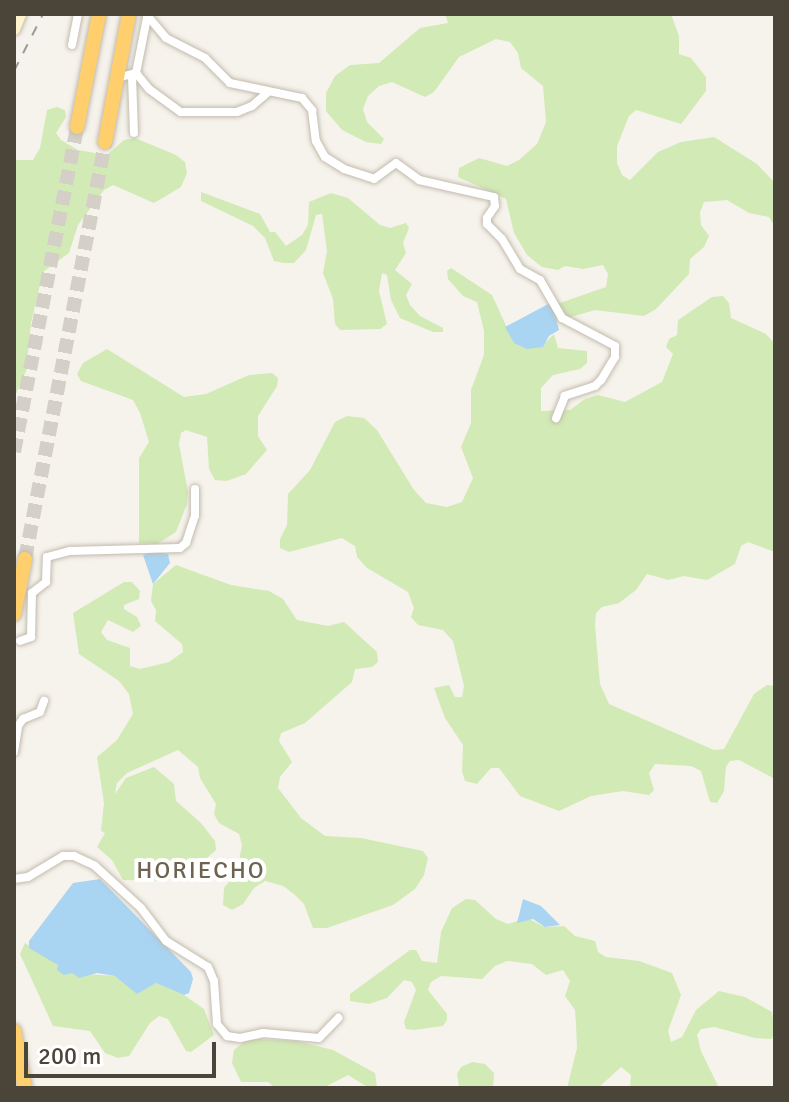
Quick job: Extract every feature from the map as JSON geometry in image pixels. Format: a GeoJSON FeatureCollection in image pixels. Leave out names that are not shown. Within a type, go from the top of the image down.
{"type":"FeatureCollection","features":[{"type":"Feature","properties":{"kind":"highway"},"geometry":{"type":"LineString","coordinates":[[77,127],[99,14]]}},
{"type":"Feature","properties":{"kind":"highway"},"geometry":{"type":"LineString","coordinates":[[105,142],[128,76],[129,14]]}},
{"type":"Feature","properties":{"kind":"highway"},"geometry":{"type":"LineString","coordinates":[[14,614],[25,559]]}},
{"type":"Feature","properties":{"kind":"highway"},"geometry":{"type":"LineString","coordinates":[[14,1031],[16,1055],[25,1088]]}},
{"type":"Feature","properties":{"kind":"main road"},"geometry":{"type":"LineString","coordinates":[[14,29],[20,14]]}},
{"type":"Feature","properties":{"kind":"street"},"geometry":{"type":"LineString","coordinates":[[72,45],[78,14]]}},
{"type":"Feature","properties":{"kind":"street"},"geometry":{"type":"LineString","coordinates":[[134,133],[128,76],[146,16]]}},
{"type":"Feature","properties":{"kind":"street"},"geometry":{"type":"LineString","coordinates":[[146,16],[166,38],[205,58],[230,83],[267,93],[297,95],[312,110],[319,146],[325,157],[344,169],[374,179],[396,163],[419,180],[495,199],[487,224],[502,239],[520,269],[540,280],[562,318],[615,346],[615,357],[601,380],[595,386],[565,396],[556,418]]}},
{"type":"Feature","properties":{"kind":"street"},"geometry":{"type":"LineString","coordinates":[[128,76],[181,112],[237,112],[252,106],[267,93]]}},
{"type":"Feature","properties":{"kind":"street"},"geometry":{"type":"LineString","coordinates":[[20,641],[31,637],[32,593],[46,582],[47,557],[70,551],[180,548],[186,543],[195,516],[195,489]]}},
{"type":"Feature","properties":{"kind":"street"},"geometry":{"type":"LineString","coordinates":[[14,752],[18,726],[23,719],[40,712],[44,701]]}},
{"type":"Feature","properties":{"kind":"street"},"geometry":{"type":"LineString","coordinates":[[14,879],[28,877],[63,856],[74,856],[95,866],[141,908],[166,941],[208,967],[214,981],[217,1024],[227,1036],[240,1038],[263,1033],[319,1038],[338,1018]]}},
{"type":"Feature","properties":{"kind":"green space"},"geometry":{"type":"Polygon","coordinates":[[[445,14],[671,14],[679,36],[679,54],[691,58],[706,77],[706,91],[681,124],[636,110],[629,116],[617,146],[617,163],[622,175],[630,180],[658,152],[681,142],[714,137],[757,164],[775,183],[775,227],[769,217],[749,213],[727,200],[704,202],[700,212],[701,225],[709,236],[704,247],[690,259],[689,274],[656,309],[644,316],[595,310],[557,321],[554,305],[606,287],[608,274],[603,265],[583,269],[565,266],[558,270],[542,267],[527,255],[514,233],[506,199],[458,177],[459,168],[479,158],[507,166],[519,160],[537,144],[546,122],[543,86],[521,68],[518,53],[510,42],[496,39],[459,57],[434,92],[425,97],[392,82],[379,86],[368,96],[363,109],[367,122],[384,139],[381,144],[366,142],[342,130],[326,111],[326,93],[335,76],[350,65],[379,63],[420,28],[448,23],[445,14]]]}},
{"type":"Feature","properties":{"kind":"green space"},"geometry":{"type":"Polygon","coordinates":[[[57,107],[65,110],[66,117],[56,133],[61,140],[78,150],[107,155],[124,140],[135,138],[176,155],[185,162],[187,173],[181,187],[154,203],[113,185],[104,190],[78,225],[69,253],[43,272],[31,323],[26,371],[14,398],[14,160],[33,160],[40,148],[47,110],[57,107]]]}},
{"type":"Feature","properties":{"kind":"green space"},"geometry":{"type":"Polygon","coordinates":[[[201,192],[260,214],[270,232],[275,232],[286,246],[302,235],[308,225],[309,202],[331,193],[348,198],[380,225],[390,228],[406,223],[409,228],[403,243],[406,253],[395,270],[412,284],[406,295],[410,305],[420,316],[443,328],[443,332],[433,332],[400,318],[391,300],[387,275],[382,273],[379,291],[387,324],[380,329],[340,330],[335,324],[333,299],[323,273],[327,251],[322,214],[316,215],[306,250],[294,263],[284,263],[274,261],[265,238],[253,226],[201,201],[201,192]]]}},
{"type":"Feature","properties":{"kind":"green space"},"geometry":{"type":"Polygon","coordinates":[[[451,268],[492,295],[514,343],[545,343],[554,334],[558,348],[587,351],[587,363],[580,369],[553,375],[541,388],[541,411],[570,410],[585,399],[598,395],[625,402],[662,382],[673,354],[666,347],[669,339],[677,335],[678,320],[712,297],[723,296],[729,303],[731,318],[766,334],[775,344],[775,552],[748,542],[741,546],[735,564],[707,580],[684,576],[668,580],[647,574],[636,590],[619,603],[602,607],[596,613],[595,625],[600,684],[609,704],[714,750],[724,749],[754,694],[767,685],[775,686],[775,779],[739,760],[730,761],[726,767],[724,791],[717,803],[710,802],[701,771],[691,766],[655,764],[649,773],[654,790],[649,795],[623,791],[591,796],[559,811],[520,796],[499,768],[491,768],[477,784],[465,781],[462,771],[463,745],[445,718],[434,688],[449,685],[455,697],[462,697],[464,686],[453,641],[443,630],[418,625],[411,617],[414,608],[408,592],[367,568],[357,557],[355,546],[342,538],[289,552],[280,548],[280,539],[287,525],[288,494],[310,470],[335,422],[347,416],[364,418],[377,430],[414,490],[426,503],[447,507],[462,502],[473,478],[461,447],[471,423],[471,390],[484,355],[484,331],[477,302],[463,296],[448,279],[447,271],[451,268]]]}},
{"type":"Feature","properties":{"kind":"green space"},"geometry":{"type":"Polygon","coordinates":[[[107,349],[184,397],[206,394],[249,375],[272,373],[278,378],[277,386],[258,416],[258,436],[267,450],[246,474],[227,481],[215,480],[209,469],[207,437],[186,430],[181,433],[179,444],[188,492],[187,504],[176,532],[157,544],[139,543],[139,458],[149,442],[140,413],[133,400],[81,381],[77,374],[83,363],[107,349]]]}},
{"type":"Feature","properties":{"kind":"green space"},"geometry":{"type":"Polygon","coordinates":[[[176,565],[231,585],[269,591],[283,599],[297,620],[328,626],[344,622],[377,652],[378,662],[372,667],[355,669],[352,682],[305,723],[281,733],[279,741],[292,762],[280,777],[278,788],[301,818],[325,836],[361,838],[423,851],[428,858],[424,875],[415,889],[393,905],[327,928],[313,928],[304,904],[294,894],[283,886],[265,881],[254,888],[243,904],[232,910],[223,905],[224,888],[237,872],[242,845],[239,834],[219,823],[214,814],[216,804],[200,778],[198,767],[178,750],[127,773],[117,783],[115,794],[126,778],[154,767],[174,784],[176,801],[201,823],[215,841],[216,850],[185,877],[162,881],[123,880],[112,860],[97,847],[105,833],[101,831],[104,803],[97,757],[117,740],[133,714],[129,694],[119,681],[79,654],[73,613],[124,582],[132,582],[140,591],[139,599],[124,605],[124,609],[137,617],[141,626],[133,632],[108,620],[101,632],[107,640],[130,648],[130,666],[140,669],[169,662],[183,652],[182,644],[155,621],[156,610],[151,601],[153,584],[176,565]]]}},
{"type":"Feature","properties":{"kind":"green space"},"geometry":{"type":"Polygon","coordinates":[[[466,899],[475,900],[496,919],[508,924],[527,918],[545,927],[564,926],[575,936],[595,941],[598,952],[606,957],[639,961],[672,973],[681,995],[668,1031],[671,1042],[682,1037],[696,1010],[719,991],[745,997],[772,1012],[775,1033],[771,1039],[714,1027],[701,1029],[697,1035],[701,1051],[719,1088],[630,1088],[631,1075],[621,1067],[598,1088],[567,1088],[577,1048],[575,1010],[565,996],[570,981],[563,970],[546,975],[532,964],[507,961],[495,966],[482,979],[441,976],[431,982],[428,990],[447,1014],[443,1026],[406,1029],[404,1022],[416,990],[412,982],[404,980],[387,998],[369,1004],[350,1001],[350,994],[410,950],[416,950],[422,961],[437,963],[441,932],[452,908],[466,899]]]}},
{"type":"Feature","properties":{"kind":"green space"},"geometry":{"type":"Polygon","coordinates":[[[25,943],[72,973],[116,976],[137,993],[156,983],[184,995],[204,1009],[214,1035],[191,1052],[186,1051],[168,1019],[159,1016],[150,1023],[129,1056],[118,1058],[105,1053],[90,1031],[53,1026],[20,954],[25,943]]]}},
{"type":"Feature","properties":{"kind":"green space"},"geometry":{"type":"Polygon","coordinates":[[[259,1039],[297,1041],[333,1050],[375,1073],[377,1087],[369,1088],[348,1075],[323,1088],[275,1088],[268,1082],[241,1082],[232,1063],[234,1050],[244,1042],[259,1039]]]}},
{"type":"Feature","properties":{"kind":"green space"},"geometry":{"type":"Polygon","coordinates":[[[472,1062],[485,1064],[494,1073],[493,1088],[459,1086],[457,1074],[461,1067],[472,1062]]]}},
{"type":"Feature","properties":{"kind":"water"},"geometry":{"type":"Polygon","coordinates":[[[552,302],[559,330],[549,336],[543,347],[527,349],[514,343],[505,327],[552,302]]]}},
{"type":"Feature","properties":{"kind":"water"},"geometry":{"type":"Polygon","coordinates":[[[156,551],[168,554],[170,563],[153,584],[143,555],[156,551]]]}},
{"type":"Feature","properties":{"kind":"water"},"geometry":{"type":"Polygon","coordinates":[[[100,879],[191,972],[193,979],[189,993],[184,995],[156,983],[137,994],[115,976],[97,973],[79,978],[72,973],[64,975],[57,970],[58,965],[29,948],[29,941],[73,883],[100,879]]]}},
{"type":"Feature","properties":{"kind":"water"},"geometry":{"type":"Polygon","coordinates":[[[523,899],[541,906],[560,925],[545,927],[533,919],[517,923],[523,899]]]}},
{"type":"Feature","properties":{"kind":"tunnel"},"geometry":{"type":"LineString","coordinates":[[14,452],[77,127]]}},
{"type":"Feature","properties":{"kind":"tunnel"},"geometry":{"type":"LineString","coordinates":[[25,559],[105,142]]}},
{"type":"Feature","properties":{"kind":"railway"},"geometry":{"type":"LineString","coordinates":[[14,71],[43,14]]}},
{"type":"Feature","properties":{"kind":"district","name":"HORIECHO"},"geometry":{"type":"Point","coordinates":[201,871]}}]}
